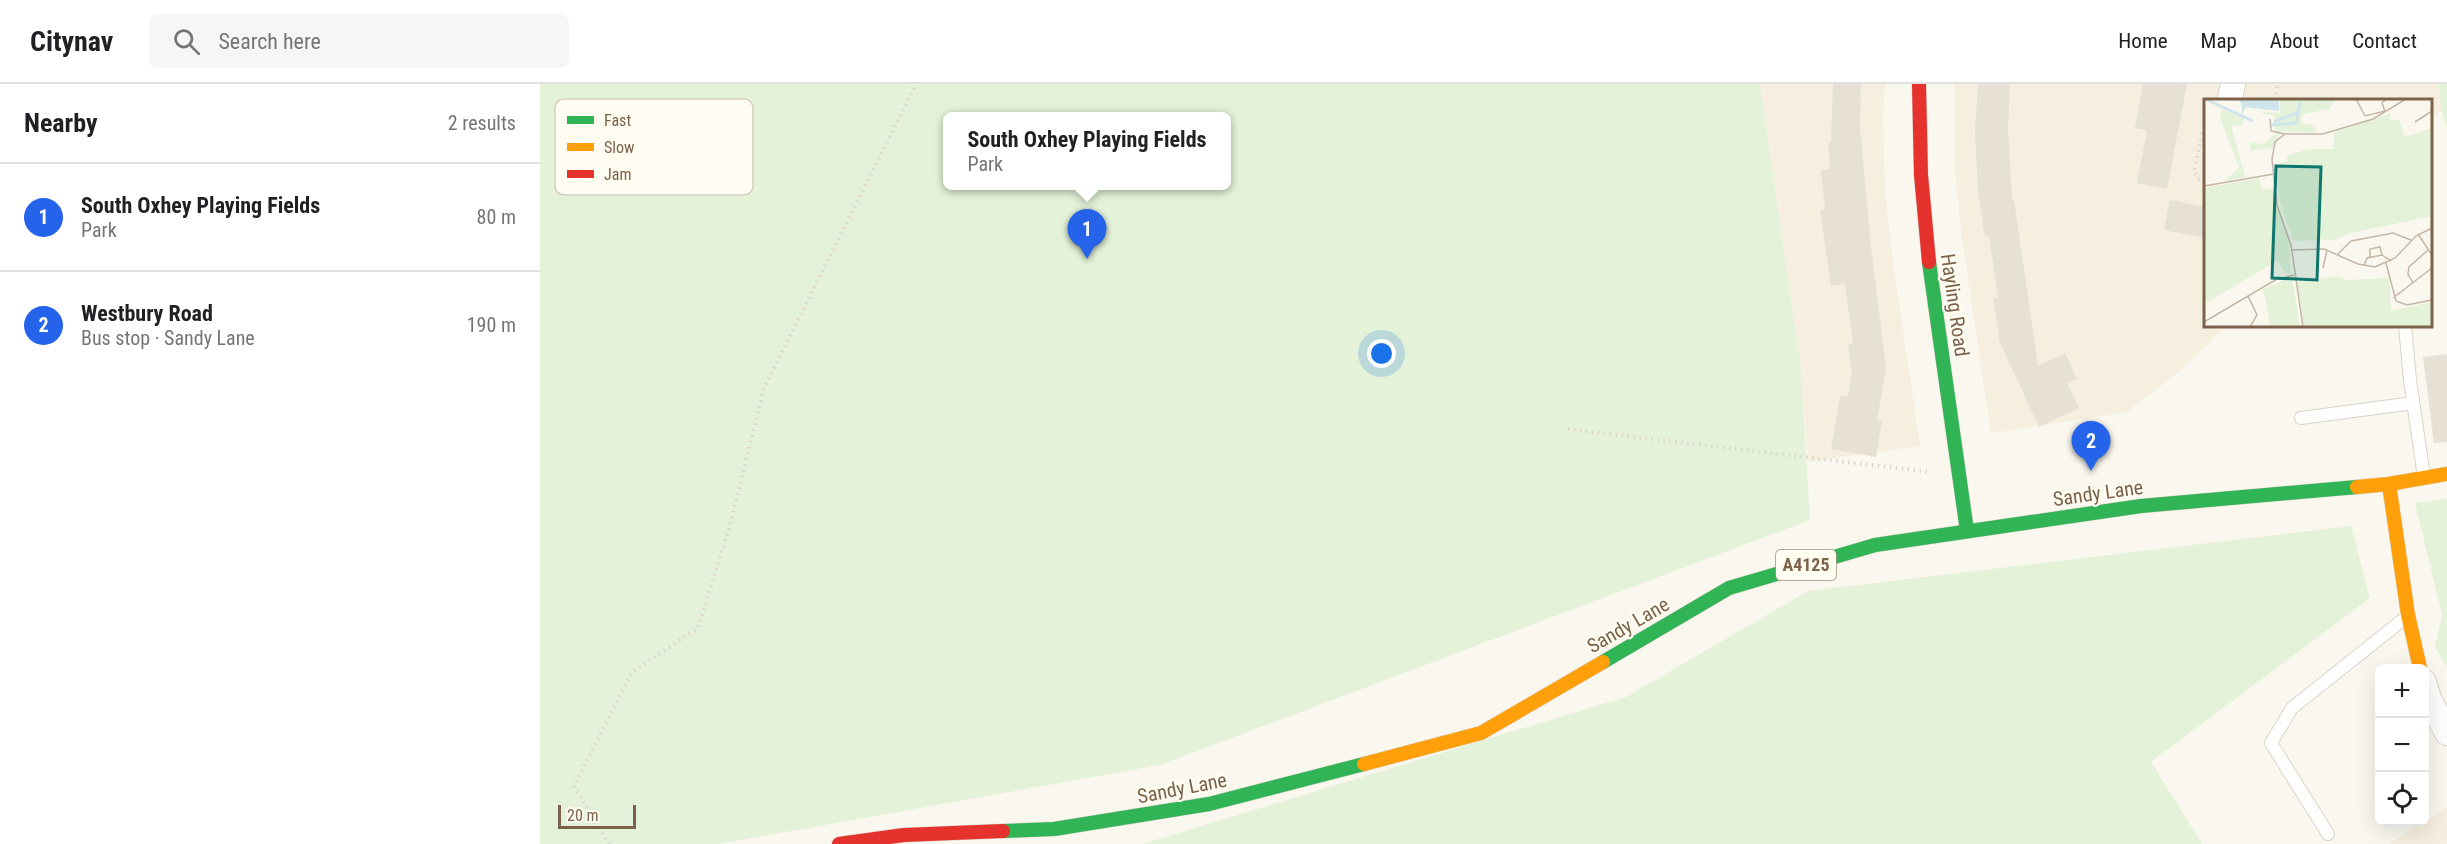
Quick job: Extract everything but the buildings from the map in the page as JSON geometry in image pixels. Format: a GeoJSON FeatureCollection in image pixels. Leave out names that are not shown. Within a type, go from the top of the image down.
{"type":"FeatureCollection","features":[{"type":"Feature","properties":{"kind":"main road","name":"Hayling Road"},"geometry":{"type":"LineString","coordinates":[[1919,84],[1921,185],[1925,231],[1967,531]]}},
{"type":"Feature","properties":{"kind":"main road","name":"Sandy Lane"},"geometry":{"type":"LineString","coordinates":[[839,844],[1054,829],[1209,804],[1480,733],[1729,588],[1875,545],[2141,506],[2389,484],[2447,474]]}},
{"type":"Feature","properties":{"kind":"main road"},"geometry":{"type":"LineString","coordinates":[[2389,484],[2408,615],[2419,664]]}},
{"type":"Feature","properties":{"kind":"street"},"geometry":{"type":"LineString","coordinates":[[2429,698],[2447,734]]}},
{"type":"Feature","properties":{"kind":"lane"},"geometry":{"type":"LineString","coordinates":[[2405,327],[2424,478]]}},
{"type":"Feature","properties":{"kind":"lane"},"geometry":{"type":"LineString","coordinates":[[2301,418],[2413,403]]}},
{"type":"Feature","properties":{"kind":"lane"},"geometry":{"type":"LineString","coordinates":[[2328,834],[2271,744],[2292,708],[2408,615]]}},
{"type":"Feature","properties":{"kind":"path"},"geometry":{"type":"LineString","coordinates":[[609,844],[574,786],[632,672],[698,628],[730,525],[764,388],[916,84]]}},
{"type":"Feature","properties":{"kind":"path"},"geometry":{"type":"LineString","coordinates":[[2274,99],[2278,84]]}},
{"type":"Feature","properties":{"kind":"path"},"geometry":{"type":"LineString","coordinates":[[2204,120],[2194,171],[2199,179],[2204,180]]}},
{"type":"Feature","properties":{"kind":"path"},"geometry":{"type":"LineString","coordinates":[[1568,429],[1935,472],[1960,470]]}},
{"type":"Feature","properties":{"kind":"shaded area"},"geometry":{"type":"Polygon","coordinates":[[[1760,84],[1885,84],[1883,115],[1885,189],[1891,248],[1920,446],[1808,462],[1801,369],[1760,84]]]}},
{"type":"Feature","properties":{"kind":"shaded area"},"geometry":{"type":"Polygon","coordinates":[[[1954,84],[2438,84],[2441,110],[2432,120],[2432,99],[2204,99],[2204,327],[2225,327],[2180,371],[2127,412],[1991,433],[1962,239],[1954,162],[1954,84]]]}},
{"type":"Feature","properties":{"kind":"shaded area"},"geometry":{"type":"Polygon","coordinates":[[[2447,807],[2447,844],[2389,844],[2417,826],[2429,826],[2429,818],[2447,807]]]}},
{"type":"Feature","properties":{"kind":"green space"},"geometry":{"type":"Polygon","coordinates":[[[540,84],[1760,84],[1801,369],[1810,520],[1160,765],[718,844],[540,844],[540,84]]]}},
{"type":"Feature","properties":{"kind":"green space"},"geometry":{"type":"Polygon","coordinates":[[[2438,84],[2447,84],[2447,128],[2441,110],[2438,84]]]}},
{"type":"Feature","properties":{"kind":"green space"},"geometry":{"type":"Polygon","coordinates":[[[2447,499],[2447,667],[2435,647],[2442,614],[2415,503],[2447,499]]]}},
{"type":"Feature","properties":{"kind":"green space"},"geometry":{"type":"Polygon","coordinates":[[[2351,526],[2370,598],[2151,762],[2202,844],[1142,844],[1626,697],[1808,591],[2351,526]]]}},
{"type":"Feature","properties":{"kind":"traffic: fast"},"geometry":{"type":"LineString","coordinates":[[1929,262],[1967,531]]}},
{"type":"Feature","properties":{"kind":"traffic: fast"},"geometry":{"type":"LineString","coordinates":[[1603,662],[1729,588],[1875,545],[2141,506],[2357,487]]}},
{"type":"Feature","properties":{"kind":"traffic: fast"},"geometry":{"type":"LineString","coordinates":[[1003,831],[1054,829],[1209,804],[1364,764]]}},
{"type":"Feature","properties":{"kind":"traffic: slow"},"geometry":{"type":"LineString","coordinates":[[2357,487],[2447,474]]}},
{"type":"Feature","properties":{"kind":"traffic: slow"},"geometry":{"type":"LineString","coordinates":[[2389,484],[2408,615],[2419,664]]}},
{"type":"Feature","properties":{"kind":"traffic: slow"},"geometry":{"type":"LineString","coordinates":[[1364,764],[1481,733],[1603,662]]}},
{"type":"Feature","properties":{"kind":"traffic: jam"},"geometry":{"type":"LineString","coordinates":[[1919,84],[1921,175],[1929,262]]}},
{"type":"Feature","properties":{"kind":"traffic: jam"},"geometry":{"type":"LineString","coordinates":[[839,844],[904,835],[1003,831]]}},
{"type":"Feature","properties":{"kind":"place","name":"South Oxhey Playing Fields"},"geometry":{"type":"Point","coordinates":[1087,259]}},
{"type":"Feature","properties":{"kind":"place","name":"Westbury Road"},"geometry":{"type":"Point","coordinates":[2091,471]}}]}
